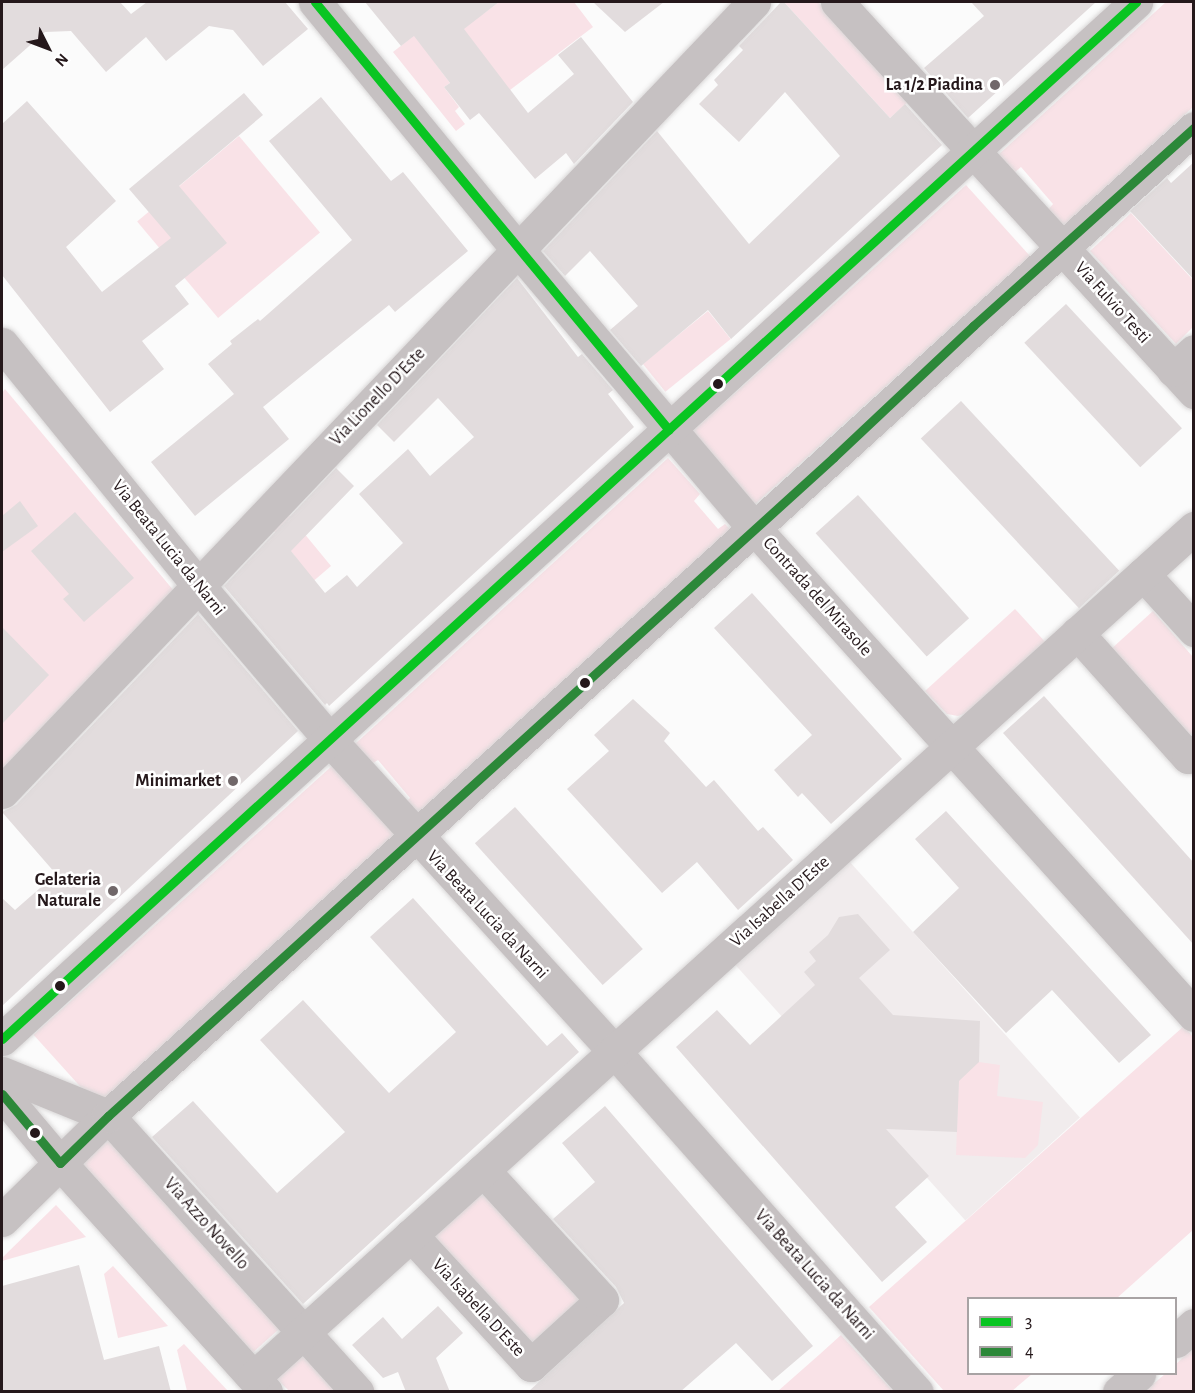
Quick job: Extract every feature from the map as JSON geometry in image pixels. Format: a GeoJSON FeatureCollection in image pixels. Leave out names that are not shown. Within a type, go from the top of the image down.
{"type":"FeatureCollection","features":[{"type":"Feature","properties":{"kind":"street","name":"Contrada del Mirasole"},"geometry":{"type":"LineString","coordinates":[[315,2],[669,430],[755,529],[1194,1015]]}},
{"type":"Feature","properties":{"kind":"street","name":"Via Lionello D'Este"},"geometry":{"type":"LineString","coordinates":[[2,792],[197,584],[519,251],[754,2]]}},
{"type":"Feature","properties":{"kind":"street","name":"Via Fulvio Testi"},"geometry":{"type":"LineString","coordinates":[[837,2],[1062,249],[1187,371]]}},
{"type":"Feature","properties":{"kind":"street"},"geometry":{"type":"LineString","coordinates":[[2,1040],[1136,2]]}},
{"type":"Feature","properties":{"kind":"street"},"geometry":{"type":"LineString","coordinates":[[2,1220],[108,1116],[755,529],[973,326],[1062,249],[1194,128]]}},
{"type":"Feature","properties":{"kind":"street","name":"Via Beata Lucia da Narni"},"geometry":{"type":"LineString","coordinates":[[4,351],[197,584],[415,837],[614,1051],[917,1392]]}},
{"type":"Feature","properties":{"kind":"street","name":"Via Isabella D'Este"},"geometry":{"type":"LineString","coordinates":[[303,1332],[1194,528]]}},
{"type":"Feature","properties":{"kind":"street"},"geometry":{"type":"LineString","coordinates":[[1143,574],[1194,630]]}},
{"type":"Feature","properties":{"kind":"street"},"geometry":{"type":"LineString","coordinates":[[1077,633],[1188,757],[1194,752]]}},
{"type":"Feature","properties":{"kind":"street"},"geometry":{"type":"LineString","coordinates":[[2,1073],[108,1116]]}},
{"type":"Feature","properties":{"kind":"street"},"geometry":{"type":"LineString","coordinates":[[2,1094],[60,1163],[260,1384],[303,1332]]}},
{"type":"Feature","properties":{"kind":"street","name":"Via Azzo Novello"},"geometry":{"type":"LineString","coordinates":[[108,1116],[357,1392]]}},
{"type":"Feature","properties":{"kind":"street","name":"Via Isabella D'Este"},"geometry":{"type":"LineString","coordinates":[[411,1235],[531,1365],[602,1300],[483,1170]]}},
{"type":"Feature","properties":{"kind":"street"},"geometry":{"type":"LineString","coordinates":[[1177,1340],[1194,1325]]}},
{"type":"Feature","properties":{"kind":"street"},"geometry":{"type":"LineString","coordinates":[[1119,1392],[1138,1375]]}},
{"type":"Feature","properties":{"kind":"shaded area"},"geometry":{"type":"Polygon","coordinates":[[[457,2],[472,2],[483,14],[499,2],[574,2],[593,27],[510,90],[435,63],[450,83],[444,87],[459,107],[455,111],[465,124],[456,131],[393,52],[457,2]]]}},
{"type":"Feature","properties":{"kind":"shaded area"},"geometry":{"type":"Polygon","coordinates":[[[784,2],[818,2],[909,101],[890,118],[784,2]]]}},
{"type":"Feature","properties":{"kind":"shaded area"},"geometry":{"type":"Polygon","coordinates":[[[1166,2],[1193,2],[1193,107],[1062,228],[1047,211],[1053,204],[1021,167],[1014,173],[998,155],[1166,2]]]}},
{"type":"Feature","properties":{"kind":"shaded area"},"geometry":{"type":"Polygon","coordinates":[[[239,136],[320,233],[218,318],[137,221],[239,136]]]}},
{"type":"Feature","properties":{"kind":"shaded area"},"geometry":{"type":"Polygon","coordinates":[[[966,185],[1030,256],[754,505],[690,434],[966,185]]]}},
{"type":"Feature","properties":{"kind":"shaded area"},"geometry":{"type":"Polygon","coordinates":[[[1131,213],[1193,280],[1193,327],[1176,344],[1090,251],[1131,213]]]}},
{"type":"Feature","properties":{"kind":"shaded area"},"geometry":{"type":"Polygon","coordinates":[[[708,311],[731,339],[665,392],[643,364],[708,311]]]}},
{"type":"Feature","properties":{"kind":"shaded area"},"geometry":{"type":"Polygon","coordinates":[[[5,389],[174,591],[2,770],[2,393],[5,389]]]}},
{"type":"Feature","properties":{"kind":"shaded area"},"geometry":{"type":"Polygon","coordinates":[[[668,458],[700,494],[694,501],[718,529],[725,524],[731,530],[418,815],[406,802],[410,798],[378,760],[373,763],[355,744],[668,458]]]}},
{"type":"Feature","properties":{"kind":"shaded area"},"geometry":{"type":"Polygon","coordinates":[[[289,515],[331,566],[310,584],[294,555],[273,530],[289,515]]]}},
{"type":"Feature","properties":{"kind":"shaded area"},"geometry":{"type":"Polygon","coordinates":[[[1015,609],[1048,645],[976,710],[958,716],[947,714],[925,691],[1015,609]]]}},
{"type":"Feature","properties":{"kind":"shaded area"},"geometry":{"type":"Polygon","coordinates":[[[1153,611],[1193,657],[1193,732],[1188,737],[1110,650],[1153,611]]]}},
{"type":"Feature","properties":{"kind":"shaded area"},"geometry":{"type":"Polygon","coordinates":[[[333,765],[397,836],[97,1105],[34,1035],[333,765]]]}},
{"type":"Feature","properties":{"kind":"shaded area"},"geometry":{"type":"Polygon","coordinates":[[[849,861],[1080,1117],[965,1220],[735,964],[849,861]]]}},
{"type":"Feature","properties":{"kind":"shaded area"},"geometry":{"type":"Polygon","coordinates":[[[1184,1026],[1193,1037],[1193,1230],[1118,1297],[967,1297],[967,1375],[1031,1375],[1012,1391],[944,1391],[869,1307],[1184,1026]]]}},
{"type":"Feature","properties":{"kind":"shaded area"},"geometry":{"type":"Polygon","coordinates":[[[979,1062],[1000,1065],[997,1096],[1043,1102],[1038,1145],[1025,1158],[956,1155],[959,1070],[979,1062]]]}},
{"type":"Feature","properties":{"kind":"shaded area"},"geometry":{"type":"Polygon","coordinates":[[[109,1135],[282,1327],[251,1354],[79,1162],[109,1135]]]}},
{"type":"Feature","properties":{"kind":"shaded area"},"geometry":{"type":"Polygon","coordinates":[[[483,1193],[579,1300],[530,1345],[433,1238],[483,1193]]]}},
{"type":"Feature","properties":{"kind":"shaded area"},"geometry":{"type":"Polygon","coordinates":[[[56,1205],[86,1237],[2,1261],[2,1258],[56,1205]]]}},
{"type":"Feature","properties":{"kind":"shaded area"},"geometry":{"type":"Polygon","coordinates":[[[113,1266],[168,1326],[118,1338],[104,1274],[113,1266]]]}},
{"type":"Feature","properties":{"kind":"shaded area"},"geometry":{"type":"Polygon","coordinates":[[[841,1335],[893,1391],[778,1391],[820,1354],[841,1335]]]}},
{"type":"Feature","properties":{"kind":"shaded area"},"geometry":{"type":"Polygon","coordinates":[[[184,1344],[228,1391],[187,1391],[177,1350],[184,1344]]]}},
{"type":"Feature","properties":{"kind":"shaded area"},"geometry":{"type":"Polygon","coordinates":[[[1193,1348],[1193,1391],[1145,1391],[1164,1375],[1177,1375],[1177,1363],[1193,1348]]]}},
{"type":"Feature","properties":{"kind":"shaded area"},"geometry":{"type":"Polygon","coordinates":[[[304,1352],[340,1391],[289,1391],[276,1378],[304,1352]]]}},
{"type":"Feature","properties":{"kind":"building"},"geometry":{"type":"Polygon","coordinates":[[[2,2],[120,2],[131,14],[147,2],[285,2],[308,29],[263,66],[233,30],[209,26],[166,61],[146,37],[106,72],[71,31],[45,32],[2,70],[2,2]]]}},
{"type":"Feature","properties":{"kind":"building"},"geometry":{"type":"Polygon","coordinates":[[[365,2],[499,2],[464,29],[528,113],[574,74],[558,55],[581,37],[633,102],[574,164],[566,153],[535,179],[479,113],[470,120],[444,87],[450,83],[414,36],[401,46],[365,2]]]}},
{"type":"Feature","properties":{"kind":"building"},"geometry":{"type":"Polygon","coordinates":[[[593,2],[664,2],[625,32],[593,2]]]}},
{"type":"Feature","properties":{"kind":"building"},"geometry":{"type":"Polygon","coordinates":[[[781,2],[784,2],[890,118],[905,104],[942,145],[731,339],[708,310],[641,366],[610,330],[638,306],[590,251],[565,276],[543,251],[657,131],[749,244],[840,156],[785,92],[739,142],[699,104],[718,85],[714,80],[743,50],[739,46],[781,2]]]}},
{"type":"Feature","properties":{"kind":"building"},"geometry":{"type":"Polygon","coordinates":[[[971,2],[1096,2],[968,118],[924,68],[984,16],[971,2]]]}},
{"type":"Feature","properties":{"kind":"building"},"geometry":{"type":"Polygon","coordinates":[[[244,93],[263,115],[179,186],[227,243],[175,286],[189,304],[142,341],[164,369],[110,412],[2,275],[2,124],[27,101],[116,201],[66,247],[102,292],[171,238],[129,189],[244,93]]]}},
{"type":"Feature","properties":{"kind":"building"},"geometry":{"type":"Polygon","coordinates":[[[321,97],[391,181],[403,172],[468,251],[395,312],[389,305],[263,407],[289,439],[195,516],[151,462],[234,394],[208,364],[232,344],[230,341],[258,319],[260,321],[352,240],[269,141],[321,97]]]}},
{"type":"Feature","properties":{"kind":"building"},"geometry":{"type":"Polygon","coordinates":[[[1194,162],[1194,280],[1130,211],[1167,178],[1171,183],[1194,162]]]}},
{"type":"Feature","properties":{"kind":"building"},"geometry":{"type":"Polygon","coordinates":[[[517,278],[578,357],[582,354],[613,390],[608,394],[634,427],[329,706],[327,703],[325,705],[224,586],[336,468],[354,486],[291,551],[325,593],[347,575],[357,587],[403,543],[359,494],[408,449],[430,476],[474,437],[438,398],[394,442],[377,425],[517,278]]]}},
{"type":"Feature","properties":{"kind":"building"},"geometry":{"type":"Polygon","coordinates":[[[1066,304],[1182,428],[1140,467],[1024,343],[1066,304]]]}},
{"type":"Feature","properties":{"kind":"building"},"geometry":{"type":"Polygon","coordinates":[[[961,401],[1119,571],[1079,608],[921,439],[961,401]]]}},
{"type":"Feature","properties":{"kind":"building"},"geometry":{"type":"Polygon","coordinates":[[[858,495],[969,618],[927,657],[816,533],[858,495]]]}},
{"type":"Feature","properties":{"kind":"building"},"geometry":{"type":"Polygon","coordinates":[[[20,501],[38,526],[2,552],[2,516],[20,501]]]}},
{"type":"Feature","properties":{"kind":"building"},"geometry":{"type":"Polygon","coordinates":[[[75,512],[134,578],[84,622],[63,599],[69,594],[31,551],[75,512]]]}},
{"type":"Feature","properties":{"kind":"building"},"geometry":{"type":"Polygon","coordinates":[[[752,593],[902,759],[831,824],[802,793],[798,797],[774,770],[812,735],[714,628],[752,593]]]}},
{"type":"Feature","properties":{"kind":"building"},"geometry":{"type":"Polygon","coordinates":[[[198,614],[298,731],[2,1006],[2,898],[15,910],[56,874],[2,812],[16,805],[198,614]]]}},
{"type":"Feature","properties":{"kind":"building"},"geometry":{"type":"Polygon","coordinates":[[[2,627],[49,675],[2,724],[2,627]]]}},
{"type":"Feature","properties":{"kind":"building"},"geometry":{"type":"Polygon","coordinates":[[[1044,696],[1194,863],[1194,945],[1003,733],[1044,696]]]}},
{"type":"Feature","properties":{"kind":"building"},"geometry":{"type":"Polygon","coordinates":[[[633,699],[670,733],[664,741],[706,787],[714,780],[758,831],[763,827],[793,860],[738,910],[697,862],[662,893],[567,789],[609,751],[594,735],[633,699]]]}},
{"type":"Feature","properties":{"kind":"building"},"geometry":{"type":"Polygon","coordinates":[[[515,807],[643,949],[603,985],[475,843],[515,807]]]}},
{"type":"Feature","properties":{"kind":"building"},"geometry":{"type":"Polygon","coordinates":[[[946,811],[1151,1035],[1119,1063],[1052,990],[1006,1033],[913,932],[959,888],[915,839],[946,811]]]}},
{"type":"Feature","properties":{"kind":"building"},"geometry":{"type":"Polygon","coordinates":[[[413,898],[547,1046],[562,1033],[579,1052],[303,1304],[152,1137],[193,1101],[277,1193],[345,1132],[260,1040],[303,1000],[389,1093],[456,1032],[370,937],[413,898]]]}},
{"type":"Feature","properties":{"kind":"building"},"geometry":{"type":"Polygon","coordinates":[[[858,914],[890,950],[859,978],[893,1015],[980,1021],[979,1062],[959,1081],[957,1132],[886,1129],[929,1176],[895,1207],[927,1242],[882,1282],[676,1047],[717,1010],[750,1045],[815,985],[804,972],[816,961],[809,952],[828,935],[839,917],[858,914]]]}},
{"type":"Feature","properties":{"kind":"building"},"geometry":{"type":"Polygon","coordinates":[[[605,1106],[813,1346],[772,1381],[736,1343],[680,1392],[528,1392],[624,1303],[616,1287],[553,1219],[595,1182],[562,1143],[605,1106]]]}},
{"type":"Feature","properties":{"kind":"building"},"geometry":{"type":"Polygon","coordinates":[[[79,1265],[104,1360],[159,1346],[171,1392],[2,1392],[2,1286],[79,1265]]]}},
{"type":"Feature","properties":{"kind":"building"},"geometry":{"type":"Polygon","coordinates":[[[438,1306],[463,1333],[436,1358],[450,1392],[406,1392],[398,1372],[383,1378],[352,1345],[383,1317],[402,1339],[438,1306]]]}},
{"type":"Feature","properties":{"kind":"transit line","name":"3"},"geometry":{"type":"LineString","coordinates":[[315,2],[669,430]]}},
{"type":"Feature","properties":{"kind":"transit line","name":"3"},"geometry":{"type":"LineString","coordinates":[[2,1039],[1136,2]]}},
{"type":"Feature","properties":{"kind":"transit line","name":"4"},"geometry":{"type":"LineString","coordinates":[[2,1094],[60,1163],[108,1116],[834,457],[973,326],[1194,128]]}},
{"type":"Feature","properties":{"kind":"place","name":"La 1/2 Piadina"},"geometry":{"type":"Point","coordinates":[995,85]}},
{"type":"Feature","properties":{"kind":"place","name":"Minimarket"},"geometry":{"type":"Point","coordinates":[233,781]}},
{"type":"Feature","properties":{"kind":"place","name":"Gelateria Naturale"},"geometry":{"type":"Point","coordinates":[113,891]}}]}
